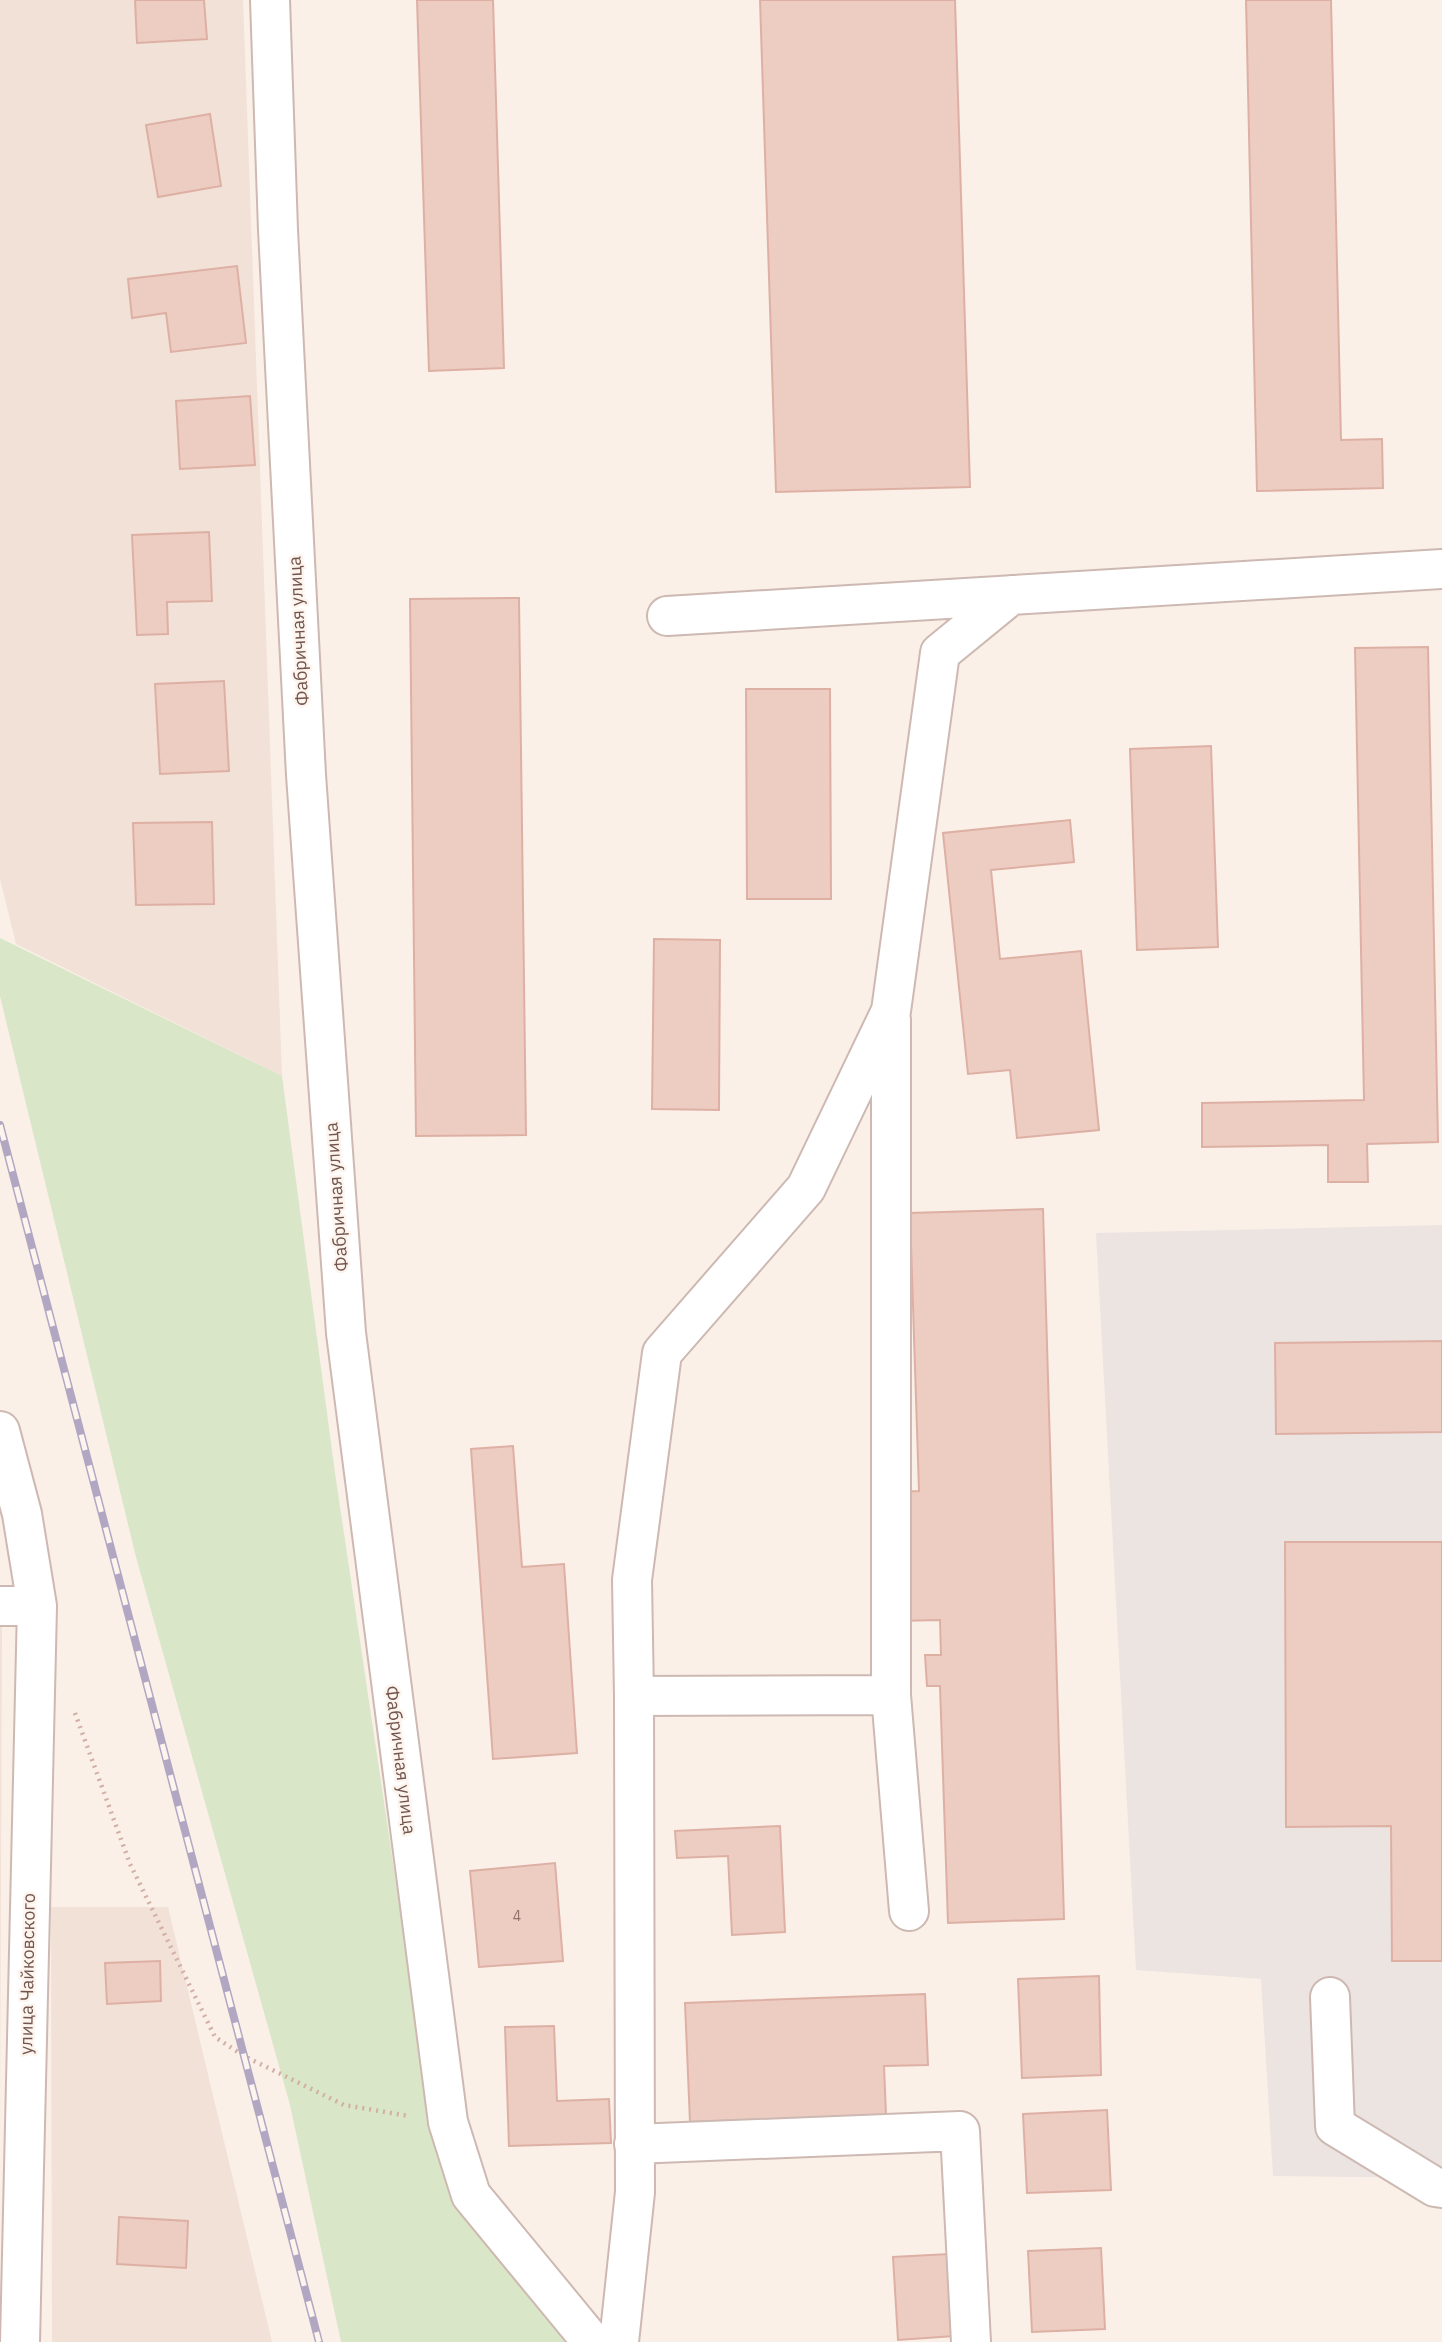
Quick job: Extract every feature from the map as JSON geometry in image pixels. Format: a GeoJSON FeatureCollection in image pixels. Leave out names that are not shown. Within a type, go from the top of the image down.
{"type":"FeatureCollection","features":[{"type":"Feature","properties":{"kind":"street","name":"Фабричная улица"},"geometry":{"type":"LineString","coordinates":[[270,0],[278,230],[305,761],[346,1333],[448,2122],[471,2195],[592,2342]]}},
{"type":"Feature","properties":{"kind":"street"},"geometry":{"type":"LineString","coordinates":[[667,616],[1442,569]]}},
{"type":"Feature","properties":{"kind":"street"},"geometry":{"type":"LineString","coordinates":[[909,1911],[891,1695],[891,1011],[940,653],[1011,595]]}},
{"type":"Feature","properties":{"kind":"street"},"geometry":{"type":"LineString","coordinates":[[619,2342],[635,2192],[632,1580],[662,1353],[806,1188],[891,1011]]}},
{"type":"Feature","properties":{"kind":"street","name":"улица Чайковского"},"geometry":{"type":"LineString","coordinates":[[0,1431],[22,1514],[18,1606],[11,2155],[20,2342]]}},
{"type":"Feature","properties":{"kind":"street"},"geometry":{"type":"LineString","coordinates":[[634,1696],[891,1695]]}},
{"type":"Feature","properties":{"kind":"street"},"geometry":{"type":"LineString","coordinates":[[1331,1997],[1335,2126],[1436,2188],[1442,2188]]}},
{"type":"Feature","properties":{"kind":"street"},"geometry":{"type":"LineString","coordinates":[[634,2144],[960,2131],[971,2342]]}},
{"type":"Feature","properties":{"kind":"path"},"geometry":{"type":"LineString","coordinates":[[74,1710],[130,1864],[215,2037],[244,2056],[344,2105],[448,2122]]}},
{"type":"Feature","properties":{"kind":"shaded area"},"geometry":{"type":"Polygon","coordinates":[[[0,0],[243,0],[282,1076],[16,944],[0,879],[0,0]]]}},
{"type":"Feature","properties":{"kind":"shaded area"},"geometry":{"type":"Polygon","coordinates":[[[1442,1225],[1442,2178],[1273,2176],[1261,1979],[1136,1970],[1096,1233],[1442,1225]]]}},
{"type":"Feature","properties":{"kind":"shaded area"},"geometry":{"type":"Polygon","coordinates":[[[0,1625],[2,1625],[0,2135],[0,1625]]]}},
{"type":"Feature","properties":{"kind":"shaded area"},"geometry":{"type":"Polygon","coordinates":[[[51,1907],[168,1907],[272,2342],[52,2342],[51,1907]]]}},
{"type":"Feature","properties":{"kind":"green space"},"geometry":{"type":"Polygon","coordinates":[[[0,938],[282,1076],[335,1473],[428,2098],[448,2173],[473,2228],[569,2342],[341,2342],[290,2105],[136,1557],[0,996],[0,938]]]}},
{"type":"Feature","properties":{"kind":"building"},"geometry":{"type":"Polygon","coordinates":[[[135,0],[204,0],[207,39],[137,43],[135,0]]]}},
{"type":"Feature","properties":{"kind":"building"},"geometry":{"type":"Polygon","coordinates":[[[417,0],[493,0],[504,368],[429,371],[417,0]]]}},
{"type":"Feature","properties":{"kind":"building"},"geometry":{"type":"Polygon","coordinates":[[[760,0],[955,0],[970,487],[776,492],[760,0]]]}},
{"type":"Feature","properties":{"kind":"building"},"geometry":{"type":"Polygon","coordinates":[[[1246,0],[1331,0],[1341,440],[1382,439],[1383,488],[1257,491],[1246,0]]]}},
{"type":"Feature","properties":{"kind":"building"},"geometry":{"type":"Polygon","coordinates":[[[210,114],[221,186],[158,197],[146,125],[210,114]]]}},
{"type":"Feature","properties":{"kind":"building"},"geometry":{"type":"Polygon","coordinates":[[[237,266],[246,343],[171,352],[166,313],[132,318],[128,279],[237,266]]]}},
{"type":"Feature","properties":{"kind":"building"},"geometry":{"type":"Polygon","coordinates":[[[250,396],[255,465],[180,469],[176,401],[250,396]]]}},
{"type":"Feature","properties":{"kind":"building"},"geometry":{"type":"Polygon","coordinates":[[[209,532],[212,601],[167,602],[168,634],[137,635],[132,535],[209,532]]]}},
{"type":"Feature","properties":{"kind":"building"},"geometry":{"type":"Polygon","coordinates":[[[519,598],[526,1135],[416,1136],[410,599],[519,598]]]}},
{"type":"Feature","properties":{"kind":"building"},"geometry":{"type":"Polygon","coordinates":[[[1428,647],[1438,1142],[1367,1144],[1368,1182],[1328,1182],[1328,1145],[1202,1147],[1202,1103],[1364,1100],[1355,648],[1428,647]]]}},
{"type":"Feature","properties":{"kind":"building"},"geometry":{"type":"Polygon","coordinates":[[[224,681],[229,771],[160,774],[155,684],[224,681]]]}},
{"type":"Feature","properties":{"kind":"building"},"geometry":{"type":"Polygon","coordinates":[[[746,689],[830,689],[831,899],[747,899],[746,689]]]}},
{"type":"Feature","properties":{"kind":"building"},"geometry":{"type":"Polygon","coordinates":[[[1211,746],[1218,947],[1137,950],[1130,749],[1211,746]]]}},
{"type":"Feature","properties":{"kind":"building"},"geometry":{"type":"Polygon","coordinates":[[[1070,820],[1074,862],[991,870],[1000,959],[1081,951],[1099,1130],[1017,1138],[1010,1070],[968,1074],[943,833],[1070,820]]]}},
{"type":"Feature","properties":{"kind":"building"},"geometry":{"type":"Polygon","coordinates":[[[212,822],[214,904],[136,905],[133,823],[212,822]]]}},
{"type":"Feature","properties":{"kind":"building"},"geometry":{"type":"Polygon","coordinates":[[[654,939],[720,940],[719,1110],[652,1109],[654,939]]]}},
{"type":"Feature","properties":{"kind":"building"},"geometry":{"type":"Polygon","coordinates":[[[1043,1209],[1064,1919],[948,1923],[940,1686],[927,1686],[925,1655],[941,1655],[940,1620],[896,1621],[892,1492],[919,1491],[910,1213],[1043,1209]]]}},
{"type":"Feature","properties":{"kind":"building"},"geometry":{"type":"Polygon","coordinates":[[[1442,1341],[1442,1432],[1276,1434],[1275,1343],[1442,1341]]]}},
{"type":"Feature","properties":{"kind":"building"},"geometry":{"type":"Polygon","coordinates":[[[513,1446],[522,1567],[564,1564],[577,1753],[493,1759],[471,1449],[513,1446]]]}},
{"type":"Feature","properties":{"kind":"building"},"geometry":{"type":"Polygon","coordinates":[[[1285,1542],[1442,1542],[1442,1961],[1392,1961],[1391,1826],[1286,1827],[1285,1542]]]}},
{"type":"Feature","properties":{"kind":"building"},"geometry":{"type":"Polygon","coordinates":[[[780,1826],[785,1932],[732,1935],[728,1856],[677,1858],[675,1831],[780,1826]]]}},
{"type":"Feature","properties":{"kind":"building"},"geometry":{"type":"Polygon","coordinates":[[[555,1863],[563,1961],[479,1967],[470,1871],[555,1863]]]}},
{"type":"Feature","properties":{"kind":"building"},"geometry":{"type":"Polygon","coordinates":[[[160,1961],[161,2001],[107,2004],[105,1963],[160,1961]]]}},
{"type":"Feature","properties":{"kind":"building"},"geometry":{"type":"Polygon","coordinates":[[[1099,1976],[1101,2075],[1022,2078],[1018,1979],[1099,1976]]]}},
{"type":"Feature","properties":{"kind":"building"},"geometry":{"type":"Polygon","coordinates":[[[925,1994],[928,2065],[884,2066],[886,2115],[690,2122],[685,2003],[925,1994]]]}},
{"type":"Feature","properties":{"kind":"building"},"geometry":{"type":"Polygon","coordinates":[[[554,2026],[557,2101],[609,2099],[611,2143],[509,2146],[505,2027],[554,2026]]]}},
{"type":"Feature","properties":{"kind":"building"},"geometry":{"type":"Polygon","coordinates":[[[1107,2110],[1111,2190],[1027,2193],[1023,2114],[1107,2110]]]}},
{"type":"Feature","properties":{"kind":"building"},"geometry":{"type":"Polygon","coordinates":[[[119,2217],[188,2221],[186,2268],[117,2264],[119,2217]]]}},
{"type":"Feature","properties":{"kind":"building"},"geometry":{"type":"Polygon","coordinates":[[[1101,2248],[1105,2329],[1032,2332],[1028,2251],[1101,2248]]]}},
{"type":"Feature","properties":{"kind":"building"},"geometry":{"type":"Polygon","coordinates":[[[949,2254],[954,2336],[898,2340],[893,2257],[949,2254]]]}},
{"type":"Feature","properties":{"kind":"railway"},"geometry":{"type":"LineString","coordinates":[[0,1125],[319,2342]]}}]}
